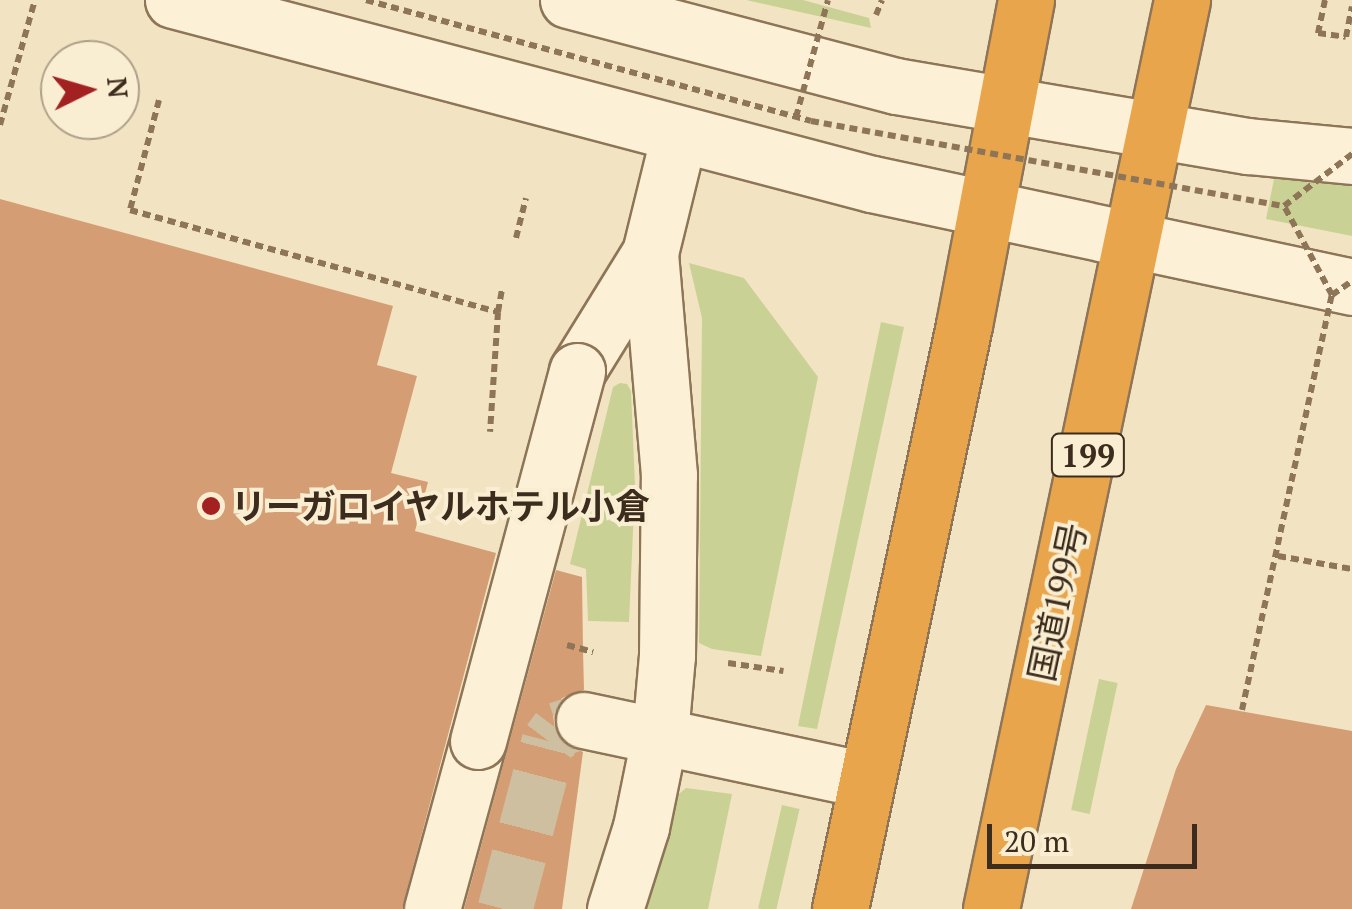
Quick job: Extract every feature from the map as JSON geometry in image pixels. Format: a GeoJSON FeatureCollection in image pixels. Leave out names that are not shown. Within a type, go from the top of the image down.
{"type":"FeatureCollection","features":[{"type":"Feature","properties":{"kind":"highway"},"geometry":{"type":"LineString","coordinates":[[840,909],[1026,0]]}},
{"type":"Feature","properties":{"kind":"highway","name":"国道199号"},"geometry":{"type":"LineString","coordinates":[[991,909],[1182,0]]}},
{"type":"Feature","properties":{"kind":"street"},"geometry":{"type":"LineString","coordinates":[[173,0],[679,135],[985,210],[1345,288]]}},
{"type":"Feature","properties":{"kind":"street"},"geometry":{"type":"LineString","coordinates":[[568,0],[896,86],[1320,156],[1352,155]]}},
{"type":"Feature","properties":{"kind":"street"},"geometry":{"type":"LineString","coordinates":[[432,909],[576,370],[650,253],[679,135]]}},
{"type":"Feature","properties":{"kind":"street"},"geometry":{"type":"LineString","coordinates":[[615,909],[641,827],[660,734],[667,656],[669,475],[650,253]]}},
{"type":"Feature","properties":{"kind":"street"},"geometry":{"type":"LineString","coordinates":[[584,720],[867,780]]}},
{"type":"Feature","properties":{"kind":"path"},"geometry":{"type":"LineString","coordinates":[[0,125],[34,0]]}},
{"type":"Feature","properties":{"kind":"path"},"geometry":{"type":"LineString","coordinates":[[366,0],[796,117],[1284,206],[1345,288],[1242,710]]}},
{"type":"Feature","properties":{"kind":"path"},"geometry":{"type":"LineString","coordinates":[[796,117],[828,0]]}},
{"type":"Feature","properties":{"kind":"path"},"geometry":{"type":"LineString","coordinates":[[1325,0],[1318,33],[1346,37],[1352,7]]}},
{"type":"Feature","properties":{"kind":"path"},"geometry":{"type":"LineString","coordinates":[[159,100],[130,210],[498,312]]}},
{"type":"Feature","properties":{"kind":"path"},"geometry":{"type":"LineString","coordinates":[[1284,206],[1352,155]]}},
{"type":"Feature","properties":{"kind":"path"},"geometry":{"type":"LineString","coordinates":[[516,238],[526,198]]}},
{"type":"Feature","properties":{"kind":"path"},"geometry":{"type":"LineString","coordinates":[[489,447],[502,290]]}},
{"type":"Feature","properties":{"kind":"path"},"geometry":{"type":"LineString","coordinates":[[1278,556],[1352,569]]}},
{"type":"Feature","properties":{"kind":"path"},"geometry":{"type":"LineString","coordinates":[[548,640],[602,654]]}},
{"type":"Feature","properties":{"kind":"path"},"geometry":{"type":"LineString","coordinates":[[713,660],[783,672]]}},
{"type":"Feature","properties":{"kind":"green space"},"geometry":{"type":"Polygon","coordinates":[[[746,0],[803,0],[869,18],[871,28],[746,0]]]}},
{"type":"Feature","properties":{"kind":"green space"},"geometry":{"type":"Polygon","coordinates":[[[1275,174],[1352,184],[1352,236],[1266,219],[1275,174]]]}},
{"type":"Feature","properties":{"kind":"green space"},"geometry":{"type":"Polygon","coordinates":[[[689,263],[744,278],[818,377],[761,656],[712,649],[699,643],[702,318],[689,263]]]}},
{"type":"Feature","properties":{"kind":"green space"},"geometry":{"type":"Polygon","coordinates":[[[881,322],[904,327],[817,729],[798,726],[881,322]]]}},
{"type":"Feature","properties":{"kind":"green space"},"geometry":{"type":"Polygon","coordinates":[[[627,384],[631,391],[635,486],[629,622],[588,621],[586,569],[570,564],[613,387],[627,384]]]}},
{"type":"Feature","properties":{"kind":"green space"},"geometry":{"type":"Polygon","coordinates":[[[1099,679],[1118,683],[1090,814],[1071,810],[1099,679]]]}},
{"type":"Feature","properties":{"kind":"green space"},"geometry":{"type":"Polygon","coordinates":[[[686,788],[732,794],[708,909],[640,909],[674,798],[686,788]]]}},
{"type":"Feature","properties":{"kind":"green space"},"geometry":{"type":"Polygon","coordinates":[[[782,805],[800,809],[776,909],[758,908],[782,805]]]}},
{"type":"Feature","properties":{"kind":"building","name":"リーガロイヤルホテル小倉"},"geometry":{"type":"Polygon","coordinates":[[[0,199],[393,306],[377,365],[417,376],[391,473],[428,482],[415,531],[496,553],[402,909],[0,909],[0,199]]]}},
{"type":"Feature","properties":{"kind":"building"},"geometry":{"type":"Polygon","coordinates":[[[556,570],[582,577],[584,690],[562,698],[553,714],[555,731],[562,742],[583,752],[562,909],[464,909],[556,570]]]}},
{"type":"Feature","properties":{"kind":"building"},"geometry":{"type":"Polygon","coordinates":[[[1206,705],[1352,731],[1352,909],[1131,909],[1176,769],[1206,705]]]}},
{"type":"Feature","properties":{"kind":"tunnel"},"geometry":{"type":"LineString","coordinates":[[505,909],[549,741],[558,729],[584,720]]}},
{"type":"Feature","properties":{"kind":"place","name":"リーガロイヤルホテル小倉"},"geometry":{"type":"Point","coordinates":[211,506]}}]}
